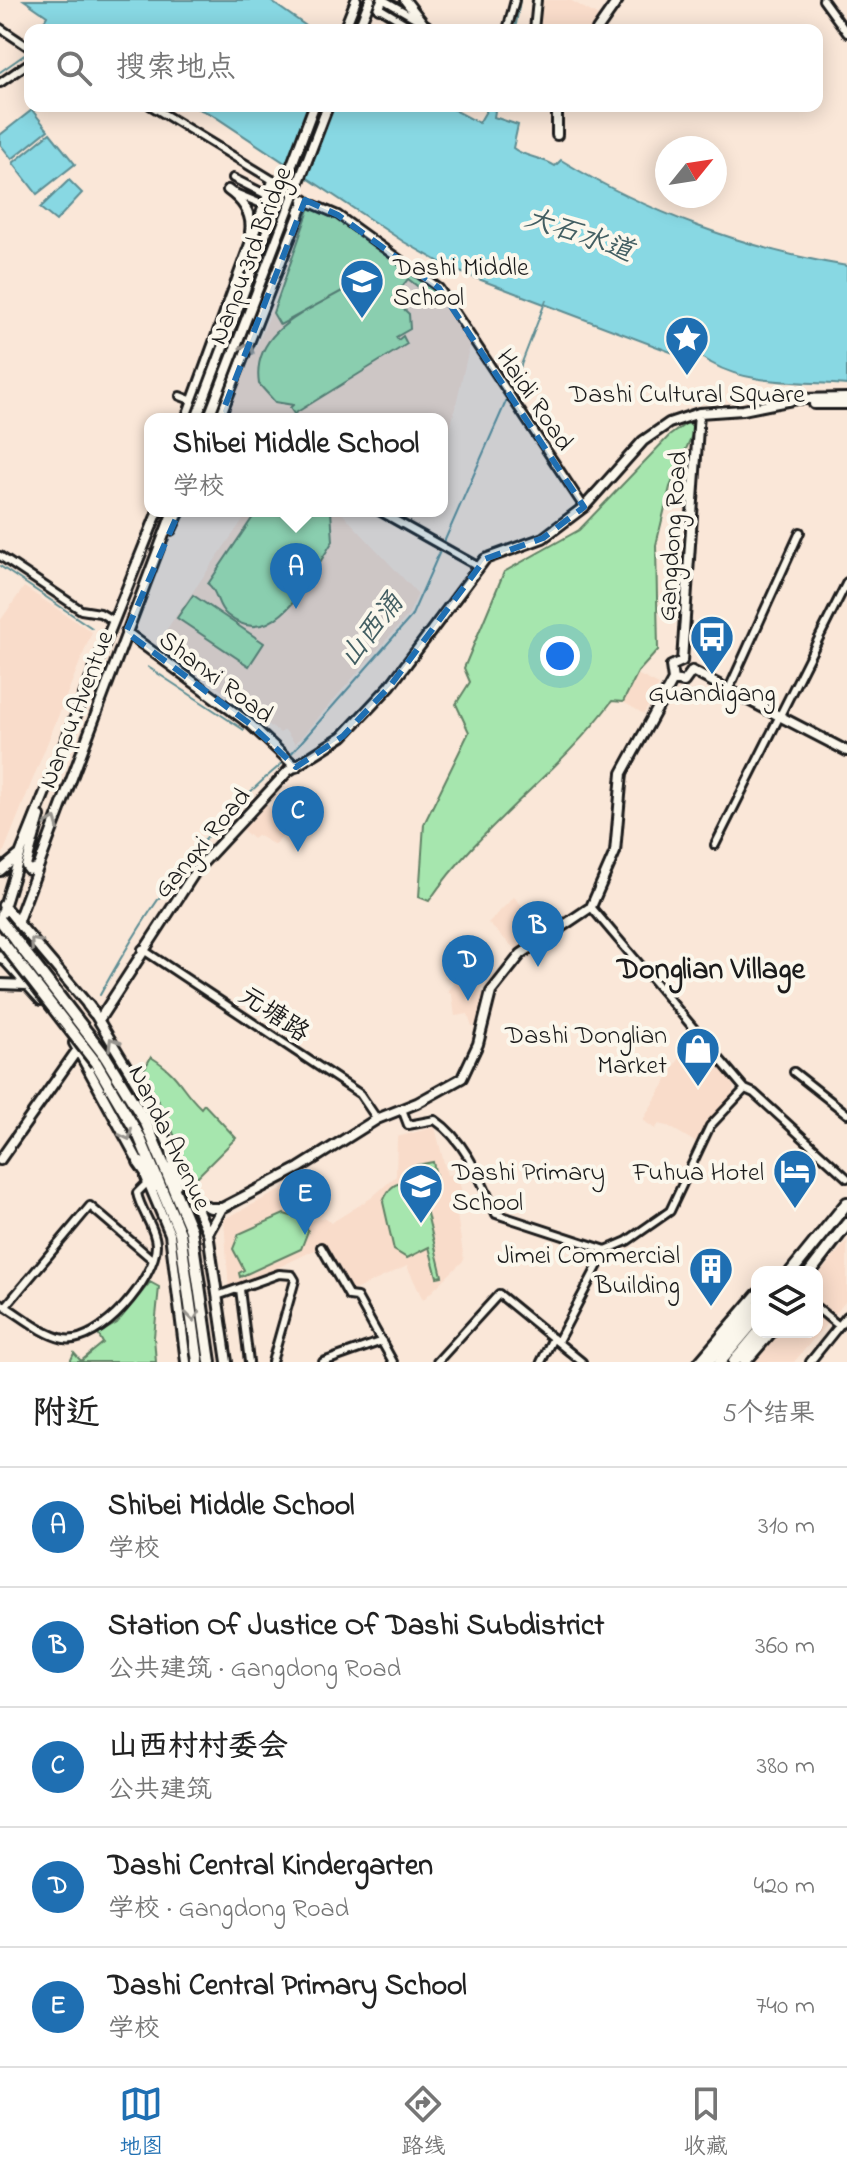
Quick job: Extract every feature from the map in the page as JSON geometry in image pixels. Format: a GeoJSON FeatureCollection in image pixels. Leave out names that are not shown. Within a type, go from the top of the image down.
{"type":"FeatureCollection","features":[{"type":"Feature","properties":{"kind":"highway","name":"Nanda Avenue"},"geometry":{"type":"LineString","coordinates":[[0,920],[101,1060],[196,1247],[210,1362]]}},
{"type":"Feature","properties":{"kind":"highway","name":"Nanda Avenue"},"geometry":{"type":"LineString","coordinates":[[0,939],[101,1060]]}},
{"type":"Feature","properties":{"kind":"highway"},"geometry":{"type":"LineString","coordinates":[[172,1149],[173,1200]]}},
{"type":"Feature","properties":{"kind":"highway"},"geometry":{"type":"LineString","coordinates":[[139,1162],[173,1200]]}},
{"type":"Feature","properties":{"kind":"highway","name":"Nanda Avenue"},"geometry":{"type":"LineString","coordinates":[[173,1200],[185,1250],[198,1362]]}},
{"type":"Feature","properties":{"kind":"highway"},"geometry":{"type":"LineString","coordinates":[[796,1266],[847,1203]]}},
{"type":"Feature","properties":{"kind":"highway"},"geometry":{"type":"LineString","coordinates":[[815,1266],[847,1224]]}},
{"type":"Feature","properties":{"kind":"highway"},"geometry":{"type":"LineString","coordinates":[[720,1362],[751,1325]]}},
{"type":"Feature","properties":{"kind":"highway"},"geometry":{"type":"LineString","coordinates":[[734,1362],[754,1338]]}},
{"type":"Feature","properties":{"kind":"main road"},"geometry":{"type":"LineString","coordinates":[[346,24],[356,0]]}},
{"type":"Feature","properties":{"kind":"main road"},"geometry":{"type":"LineString","coordinates":[[360,24],[368,0]]}},
{"type":"Feature","properties":{"kind":"main road"},"geometry":{"type":"LineString","coordinates":[[405,0],[421,24]]}},
{"type":"Feature","properties":{"kind":"main road"},"geometry":{"type":"LineString","coordinates":[[601,24],[618,0]]}},
{"type":"Feature","properties":{"kind":"main road","name":"Nanpu 3rd Bridge"},"geometry":{"type":"LineString","coordinates":[[198,413],[312,112]]}},
{"type":"Feature","properties":{"kind":"main road","name":"Nanpu 3rd Bridge"},"geometry":{"type":"LineString","coordinates":[[210,413],[326,112]]}},
{"type":"Feature","properties":{"kind":"main road"},"geometry":{"type":"LineString","coordinates":[[557,112],[557,135]]}},
{"type":"Feature","properties":{"kind":"main road"},"geometry":{"type":"LineString","coordinates":[[188,413],[273,181]]}},
{"type":"Feature","properties":{"kind":"main road"},"geometry":{"type":"LineString","coordinates":[[228,190],[238,197],[250,217],[245,255]]}},
{"type":"Feature","properties":{"kind":"main road"},"geometry":{"type":"LineString","coordinates":[[265,201],[281,197],[287,200],[297,210],[298,219]]}},
{"type":"Feature","properties":{"kind":"main road"},"geometry":{"type":"LineString","coordinates":[[224,413],[305,200]]}},
{"type":"Feature","properties":{"kind":"main road"},"geometry":{"type":"LineString","coordinates":[[241,266],[255,267],[274,281]]}},
{"type":"Feature","properties":{"kind":"main road","name":"Gangxi Road"},"geometry":{"type":"LineString","coordinates":[[94,1012],[197,869],[293,763],[343,736],[390,686],[485,559],[543,538],[584,507],[651,433],[699,413],[847,401]]}},
{"type":"Feature","properties":{"kind":"main road","name":"Gangdong Road"},"geometry":{"type":"LineString","coordinates":[[682,661],[699,413]]}},
{"type":"Feature","properties":{"kind":"main road","name":"Nanpu Aventue"},"geometry":{"type":"LineString","coordinates":[[0,920],[2,904],[21,852],[154,517]]}},
{"type":"Feature","properties":{"kind":"main road","name":"Nanpu Aventue"},"geometry":{"type":"LineString","coordinates":[[0,957],[17,923],[171,517]]}},
{"type":"Feature","properties":{"kind":"main road"},"geometry":{"type":"LineString","coordinates":[[143,588],[177,517]]}},
{"type":"Feature","properties":{"kind":"main road","name":"Shanxi Road"},"geometry":{"type":"LineString","coordinates":[[126,632],[284,752],[293,763]]}},
{"type":"Feature","properties":{"kind":"main road"},"geometry":{"type":"LineString","coordinates":[[193,1200],[210,1208],[222,1208],[299,1168],[377,1119],[462,1078],[478,1044],[491,992],[521,954],[591,907],[615,852],[622,773],[673,680],[671,666],[682,661],[692,671],[728,691],[847,751]]}},
{"type":"Feature","properties":{"kind":"main road"},"geometry":{"type":"LineString","coordinates":[[673,680],[684,682],[692,671]]}},
{"type":"Feature","properties":{"kind":"main road"},"geometry":{"type":"LineString","coordinates":[[36,868],[29,870],[26,866],[44,796]]}},
{"type":"Feature","properties":{"kind":"main road"},"geometry":{"type":"LineString","coordinates":[[0,871],[21,852]]}},
{"type":"Feature","properties":{"kind":"main road"},"geometry":{"type":"LineString","coordinates":[[2,904],[94,1012],[149,1102],[208,1233],[227,1362]]}},
{"type":"Feature","properties":{"kind":"main road"},"geometry":{"type":"LineString","coordinates":[[0,957],[38,995],[74,1043],[139,1162],[170,1234],[186,1362]]}},
{"type":"Feature","properties":{"kind":"main road"},"geometry":{"type":"LineString","coordinates":[[38,995],[44,980],[51,977],[69,982]]}},
{"type":"Feature","properties":{"kind":"main road"},"geometry":{"type":"LineString","coordinates":[[0,984],[28,985]]}},
{"type":"Feature","properties":{"kind":"main road"},"geometry":{"type":"LineString","coordinates":[[0,1160],[23,1132],[74,1043]]}},
{"type":"Feature","properties":{"kind":"main road"},"geometry":{"type":"LineString","coordinates":[[208,1233],[222,1208]]}},
{"type":"Feature","properties":{"kind":"main road"},"geometry":{"type":"LineString","coordinates":[[699,1362],[751,1301]]}},
{"type":"Feature","properties":{"kind":"main road"},"geometry":{"type":"LineString","coordinates":[[708,1362],[751,1313]]}},
{"type":"Feature","properties":{"kind":"main road"},"geometry":{"type":"LineString","coordinates":[[744,1362],[764,1338]]}},
{"type":"Feature","properties":{"kind":"street"},"geometry":{"type":"LineString","coordinates":[[368,0],[382,3],[419,24]]}},
{"type":"Feature","properties":{"kind":"street"},"geometry":{"type":"LineString","coordinates":[[509,24],[515,0]]}},
{"type":"Feature","properties":{"kind":"street"},"geometry":{"type":"LineString","coordinates":[[535,24],[537,0]]}},
{"type":"Feature","properties":{"kind":"street"},"geometry":{"type":"LineString","coordinates":[[823,0],[847,33]]}},
{"type":"Feature","properties":{"kind":"street"},"geometry":{"type":"LineString","coordinates":[[0,28],[24,44]]}},
{"type":"Feature","properties":{"kind":"street"},"geometry":{"type":"LineString","coordinates":[[0,83],[24,66]]}},
{"type":"Feature","properties":{"kind":"street","name":"Haidi Road"},"geometry":{"type":"LineString","coordinates":[[161,112],[305,200],[338,215],[439,288],[584,507]]}},
{"type":"Feature","properties":{"kind":"street"},"geometry":{"type":"LineString","coordinates":[[233,178],[265,201]]}},
{"type":"Feature","properties":{"kind":"street"},"geometry":{"type":"LineString","coordinates":[[228,190],[265,201]]}},
{"type":"Feature","properties":{"kind":"street"},"geometry":{"type":"LineString","coordinates":[[180,396],[193,401]]}},
{"type":"Feature","properties":{"kind":"street"},"geometry":{"type":"LineString","coordinates":[[390,517],[479,567]]}},
{"type":"Feature","properties":{"kind":"street"},"geometry":{"type":"LineString","coordinates":[[728,691],[800,532]]}},
{"type":"Feature","properties":{"kind":"street"},"geometry":{"type":"LineString","coordinates":[[0,556],[81,610],[102,613],[112,620]]}},
{"type":"Feature","properties":{"kind":"street"},"geometry":{"type":"LineString","coordinates":[[715,845],[847,582]]}},
{"type":"Feature","properties":{"kind":"street"},"geometry":{"type":"LineString","coordinates":[[591,907],[745,1089],[754,1093],[847,1178]]}},
{"type":"Feature","properties":{"kind":"street","name":"元塘路"},"geometry":{"type":"LineString","coordinates":[[142,949],[360,1094],[377,1119]]}},
{"type":"Feature","properties":{"kind":"street"},"geometry":{"type":"LineString","coordinates":[[794,1072],[847,1114]]}},
{"type":"Feature","properties":{"kind":"street"},"geometry":{"type":"LineString","coordinates":[[541,1362],[606,1250],[627,1241],[670,1211],[710,1126],[745,1089]]}},
{"type":"Feature","properties":{"kind":"street"},"geometry":{"type":"LineString","coordinates":[[402,1109],[408,1125],[435,1120],[453,1136],[473,1166],[496,1214],[606,1250]]}},
{"type":"Feature","properties":{"kind":"street"},"geometry":{"type":"LineString","coordinates":[[148,1182],[137,1193],[156,1242],[153,1260],[129,1299],[108,1321],[83,1339],[62,1339],[3,1305],[90,1206],[153,1260]]}},
{"type":"Feature","properties":{"kind":"street"},"geometry":{"type":"LineString","coordinates":[[321,1247],[349,1296],[357,1297],[393,1362]]}},
{"type":"Feature","properties":{"kind":"street"},"geometry":{"type":"LineString","coordinates":[[217,1296],[286,1273],[295,1280],[272,1362]]}},
{"type":"Feature","properties":{"kind":"street"},"geometry":{"type":"LineString","coordinates":[[240,1289],[249,1362]]}},
{"type":"Feature","properties":{"kind":"street"},"geometry":{"type":"LineString","coordinates":[[437,1362],[499,1294],[582,1362]]}},
{"type":"Feature","properties":{"kind":"street"},"geometry":{"type":"LineString","coordinates":[[823,1313],[839,1326]]}},
{"type":"Feature","properties":{"kind":"street"},"geometry":{"type":"LineString","coordinates":[[810,1362],[847,1316]]}},
{"type":"Feature","properties":{"kind":"street"},"geometry":{"type":"LineString","coordinates":[[323,1362],[382,1341]]}},
{"type":"Feature","properties":{"kind":"highlighted area"},"geometry":{"type":"Polygon","coordinates":[[[305,200],[338,215],[439,288],[584,507],[543,538],[485,559],[390,686],[343,736],[296,767],[250,724],[126,632],[214,432],[232,428],[223,411],[305,200]]]}},
{"type":"Feature","properties":{"kind":"shaded area"},"geometry":{"type":"Polygon","coordinates":[[[539,0],[570,0],[602,18],[598,24],[537,24],[539,0]]]}},
{"type":"Feature","properties":{"kind":"shaded area","name":"Dashi Middle School"},"geometry":{"type":"Polygon","coordinates":[[[310,207],[437,291],[471,340],[448,438],[448,413],[236,413],[229,409],[281,290],[310,207]]]}},
{"type":"Feature","properties":{"kind":"shaded area"},"geometry":{"type":"Polygon","coordinates":[[[245,517],[346,517],[418,594],[408,615],[295,744],[285,730],[280,733],[157,643],[245,517]]]}},
{"type":"Feature","properties":{"kind":"shaded area"},"geometry":{"type":"Polygon","coordinates":[[[24,587],[92,632],[0,861],[0,621],[24,587]]]}},
{"type":"Feature","properties":{"kind":"shaded area"},"geometry":{"type":"Polygon","coordinates":[[[637,674],[659,685],[644,714],[623,702],[637,674]]]}},
{"type":"Feature","properties":{"kind":"shaded area"},"geometry":{"type":"Polygon","coordinates":[[[264,802],[289,829],[275,845],[257,835],[253,839],[242,829],[264,802]]]}},
{"type":"Feature","properties":{"kind":"shaded area"},"geometry":{"type":"Polygon","coordinates":[[[514,897],[546,932],[518,952],[488,923],[514,897]]]}},
{"type":"Feature","properties":{"kind":"shaded area"},"geometry":{"type":"Polygon","coordinates":[[[456,979],[465,980],[487,996],[478,1025],[472,1026],[468,1014],[455,1016],[452,995],[448,992],[456,979]]]}},
{"type":"Feature","properties":{"kind":"shaded area","name":"Dashi Donglian Market"},"geometry":{"type":"Polygon","coordinates":[[[697,1039],[734,1081],[733,1095],[712,1116],[697,1143],[668,1126],[659,1124],[655,1129],[643,1120],[683,1052],[697,1039]]]}},
{"type":"Feature","properties":{"kind":"shaded area"},"geometry":{"type":"Polygon","coordinates":[[[435,1127],[447,1175],[457,1174],[465,1204],[456,1208],[464,1260],[423,1300],[407,1266],[350,1292],[323,1246],[229,1291],[224,1219],[291,1185],[309,1222],[324,1217],[331,1223],[371,1198],[396,1176],[397,1137],[435,1127]]]}},
{"type":"Feature","properties":{"kind":"shaded area"},"geometry":{"type":"Polygon","coordinates":[[[847,1241],[847,1300],[823,1328],[823,1269],[847,1241]]]}},
{"type":"Feature","properties":{"kind":"shaded area"},"geometry":{"type":"Polygon","coordinates":[[[764,1338],[815,1338],[794,1362],[744,1362],[764,1338]]]}},
{"type":"Feature","properties":{"kind":"green space"},"geometry":{"type":"Polygon","coordinates":[[[310,207],[337,217],[437,291],[443,300],[438,302],[408,279],[393,299],[409,314],[410,329],[396,337],[398,340],[403,336],[407,344],[296,413],[290,408],[293,405],[275,402],[259,384],[259,366],[264,350],[272,337],[296,317],[280,325],[273,313],[310,207]]]}},
{"type":"Feature","properties":{"kind":"green space"},"geometry":{"type":"Polygon","coordinates":[[[687,423],[695,428],[670,487],[656,545],[658,650],[638,672],[623,702],[612,701],[568,752],[472,848],[429,901],[419,897],[424,824],[469,732],[456,704],[470,682],[464,668],[504,572],[579,530],[669,436],[687,423]]]}},
{"type":"Feature","properties":{"kind":"green space"},"geometry":{"type":"Polygon","coordinates":[[[253,517],[331,517],[333,541],[303,590],[276,618],[261,625],[245,625],[223,611],[208,584],[253,517]]]}},
{"type":"Feature","properties":{"kind":"green space"},"geometry":{"type":"Polygon","coordinates":[[[193,595],[264,643],[249,666],[177,618],[193,595]]]}},
{"type":"Feature","properties":{"kind":"green space"},"geometry":{"type":"Polygon","coordinates":[[[151,1057],[174,1076],[201,1108],[204,1104],[236,1138],[193,1181],[165,1113],[142,1073],[151,1057]]]}},
{"type":"Feature","properties":{"kind":"green space"},"geometry":{"type":"Polygon","coordinates":[[[433,1162],[436,1176],[419,1180],[442,1276],[437,1277],[429,1247],[407,1258],[394,1250],[383,1202],[395,1185],[403,1182],[414,1184],[414,1180],[419,1178],[417,1165],[433,1162]]]}},
{"type":"Feature","properties":{"kind":"green space"},"geometry":{"type":"Polygon","coordinates":[[[284,1214],[302,1219],[308,1231],[301,1249],[240,1277],[239,1273],[244,1270],[233,1249],[239,1234],[284,1214]]]}},
{"type":"Feature","properties":{"kind":"green space"},"geometry":{"type":"Polygon","coordinates":[[[150,1282],[159,1287],[154,1337],[156,1362],[70,1362],[74,1353],[81,1361],[103,1343],[98,1334],[117,1323],[150,1282]]]}},
{"type":"Feature","properties":{"kind":"water"},"geometry":{"type":"Polygon","coordinates":[[[24,0],[269,0],[303,24],[42,24],[47,16],[24,0]]]}},
{"type":"Feature","properties":{"kind":"water"},"geometry":{"type":"Polygon","coordinates":[[[29,112],[34,112],[48,130],[12,159],[0,144],[0,135],[29,112]]]}},
{"type":"Feature","properties":{"kind":"water","name":"大石水道"},"geometry":{"type":"Polygon","coordinates":[[[206,112],[458,112],[479,123],[485,112],[495,112],[494,117],[518,125],[513,148],[522,153],[555,166],[561,160],[663,212],[736,239],[847,266],[847,385],[743,376],[695,354],[676,354],[452,269],[404,242],[206,112]]]}},
{"type":"Feature","properties":{"kind":"water"},"geometry":{"type":"Polygon","coordinates":[[[50,133],[75,164],[37,194],[13,163],[50,133]]]}},
{"type":"Feature","properties":{"kind":"water"},"geometry":{"type":"Polygon","coordinates":[[[69,180],[82,193],[56,221],[40,208],[69,180]]]}},
{"type":"Feature","properties":{"kind":"waterway"},"geometry":{"type":"LineString","coordinates":[[516,24],[520,0]]}},
{"type":"Feature","properties":{"kind":"waterway"},"geometry":{"type":"LineString","coordinates":[[0,72],[24,55]]}},
{"type":"Feature","properties":{"kind":"waterway","name":"山西涌"},"geometry":{"type":"LineString","coordinates":[[511,391],[546,300]]}},
{"type":"Feature","properties":{"kind":"waterway","name":"山西涌"},"geometry":{"type":"LineString","coordinates":[[289,756],[411,617],[508,397]]}},
{"type":"Feature","properties":{"kind":"waterway"},"geometry":{"type":"LineString","coordinates":[[0,566],[92,628]]}},
{"type":"Feature","properties":{"kind":"waterway"},"geometry":{"type":"LineString","coordinates":[[148,667],[244,730]]}},
{"type":"Feature","properties":{"kind":"waterway"},"geometry":{"type":"LineString","coordinates":[[100,995],[139,928],[180,869],[228,814],[285,761]]}},
{"type":"Feature","properties":{"kind":"place","name":"Dashi Middle School"},"geometry":{"type":"Point","coordinates":[362,320]}},
{"type":"Feature","properties":{"kind":"place","name":"Dashi Cultural Square"},"geometry":{"type":"Point","coordinates":[687,377]}},
{"type":"Feature","properties":{"kind":"place","name":"Shibei Middle School"},"geometry":{"type":"Point","coordinates":[296,609]}},
{"type":"Feature","properties":{"kind":"place","name":"Guandigang"},"geometry":{"type":"Point","coordinates":[712,676]}},
{"type":"Feature","properties":{"kind":"place","name":"山西村村委会"},"geometry":{"type":"Point","coordinates":[298,852]}},
{"type":"Feature","properties":{"kind":"place","name":"Station Of Justice Of Dashi Subdistrict"},"geometry":{"type":"Point","coordinates":[538,967]}},
{"type":"Feature","properties":{"kind":"place","name":"Dashi Central Kindergarten"},"geometry":{"type":"Point","coordinates":[468,1001]}},
{"type":"Feature","properties":{"kind":"place","name":"Dashi Donglian Market"},"geometry":{"type":"Point","coordinates":[698,1088]}},
{"type":"Feature","properties":{"kind":"place","name":"Fuhua Hotel"},"geometry":{"type":"Point","coordinates":[795,1210]}},
{"type":"Feature","properties":{"kind":"place","name":"Dashi Primary School"},"geometry":{"type":"Point","coordinates":[421,1225]}},
{"type":"Feature","properties":{"kind":"place","name":"Dashi Central Primary School"},"geometry":{"type":"Point","coordinates":[305,1235]}},
{"type":"Feature","properties":{"kind":"place","name":"Jimei Commercial Building"},"geometry":{"type":"Point","coordinates":[711,1308]}},
{"type":"Feature","properties":{"kind":"district","name":"Donglian Village"},"geometry":{"type":"Point","coordinates":[711,968]}}]}
